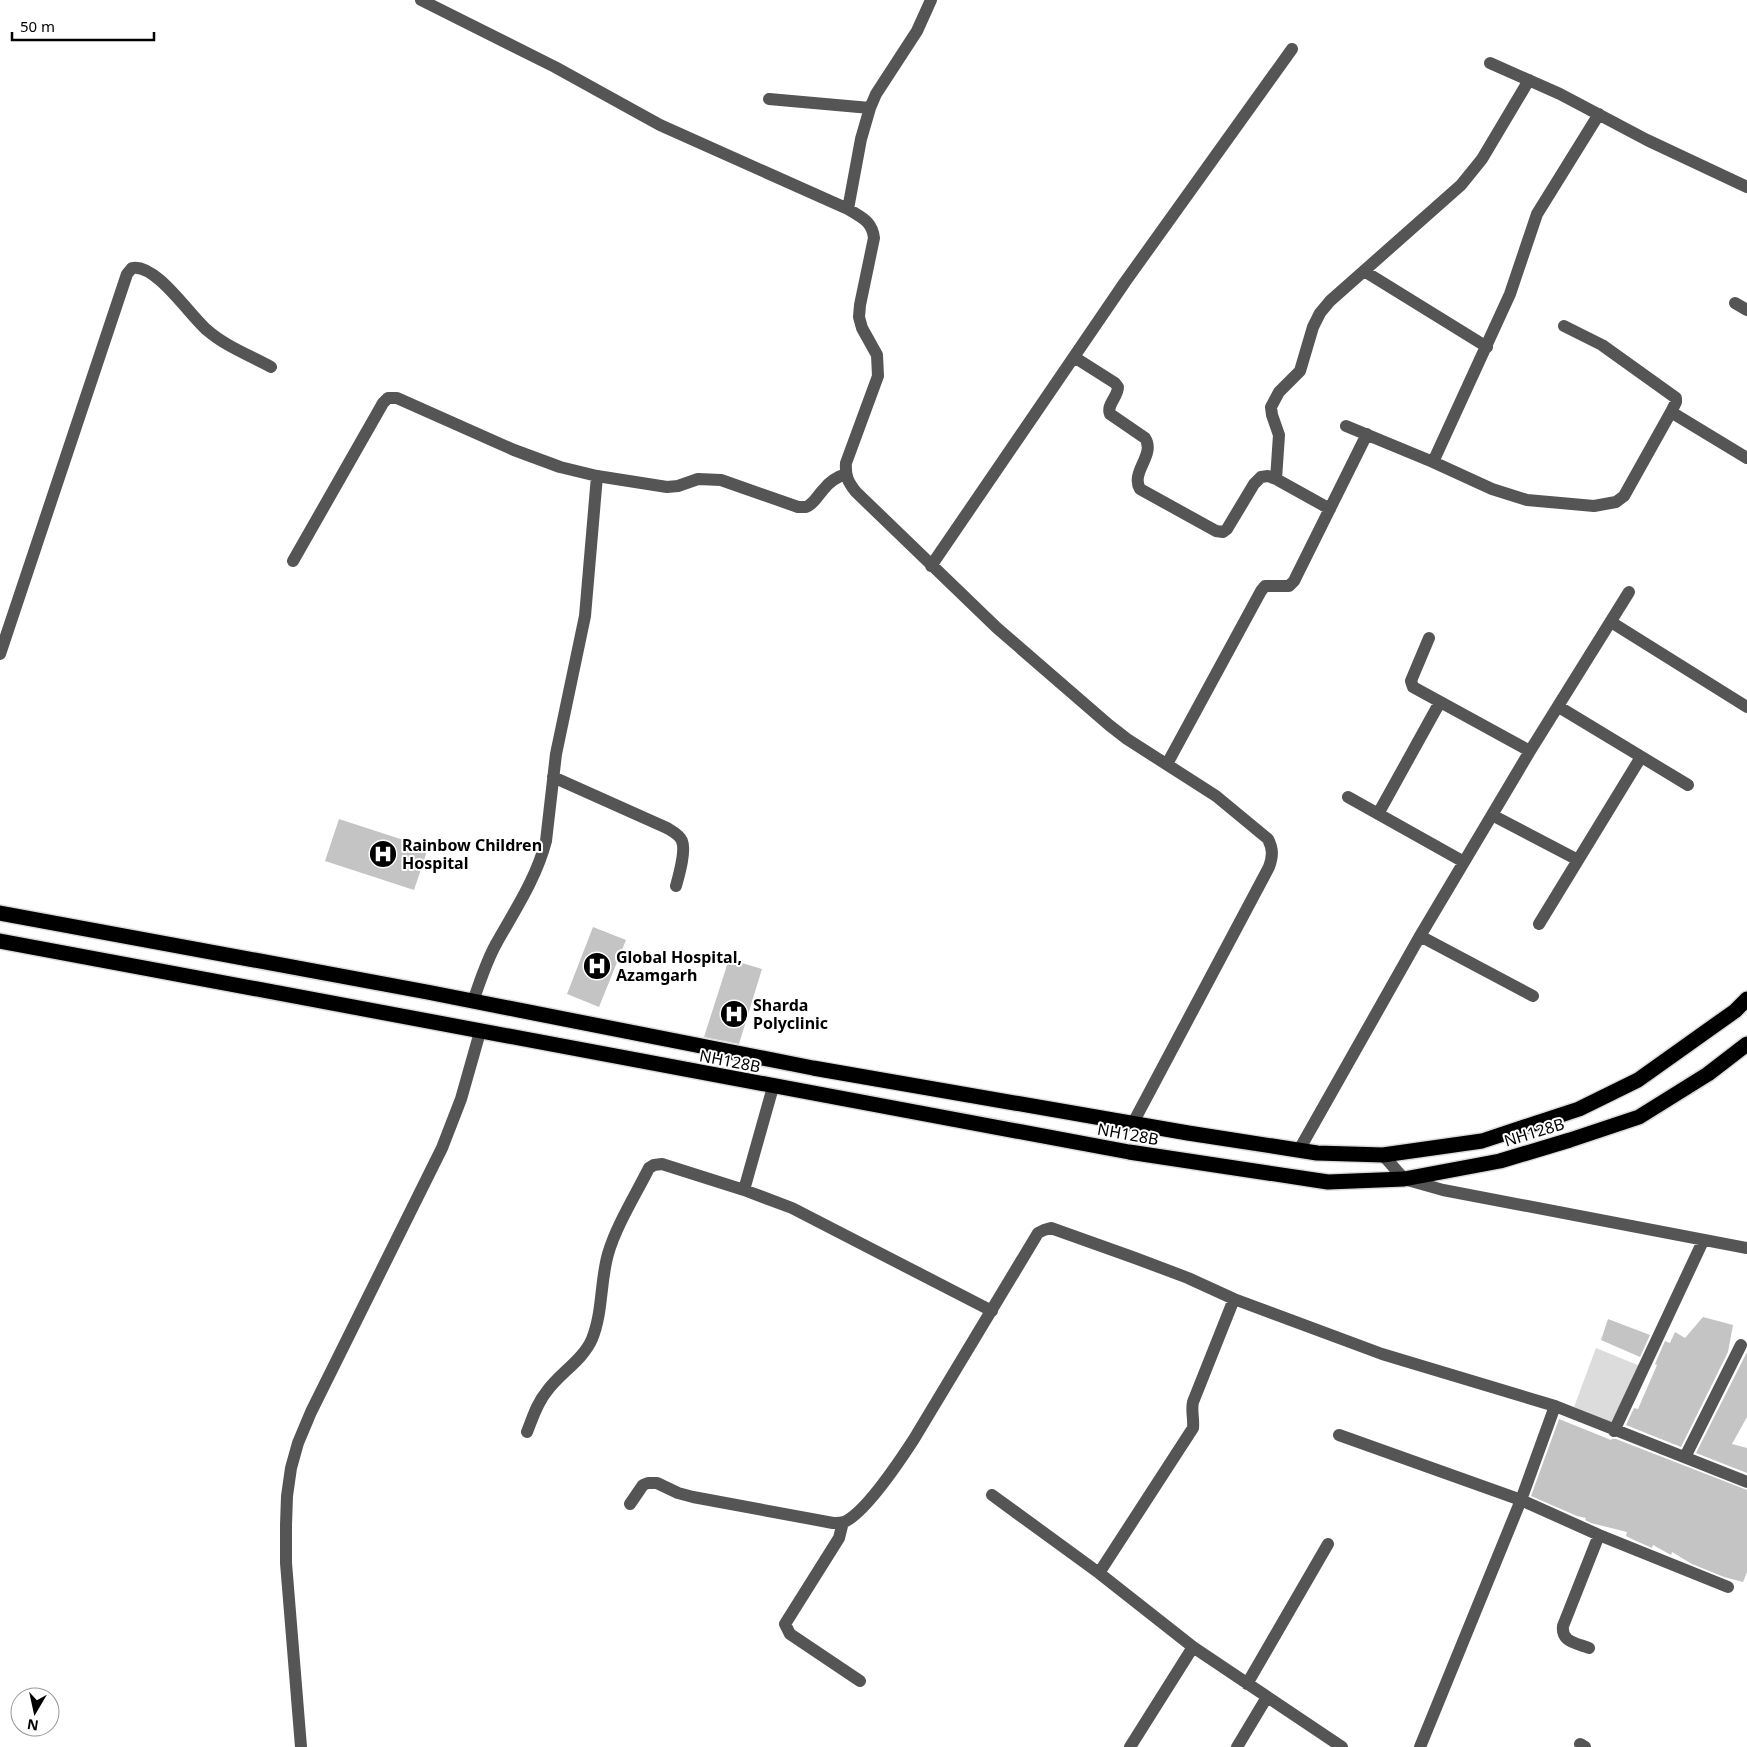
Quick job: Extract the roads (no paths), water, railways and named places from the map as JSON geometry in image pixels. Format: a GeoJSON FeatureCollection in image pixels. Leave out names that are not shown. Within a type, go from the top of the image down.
{"type":"FeatureCollection","features":[{"type":"Feature","properties":{"kind":"highway"},"geometry":{"type":"LineString","coordinates":[[0,913],[473,1001],[813,1068],[1133,1124],[1317,1152],[1383,1155],[1482,1141],[1578,1109],[1638,1080],[1735,1011],[1747,999]]}},
{"type":"Feature","properties":{"kind":"highway","name":"NH128B"},"geometry":{"type":"LineString","coordinates":[[0,941],[1129,1152],[1328,1182],[1404,1179],[1500,1161],[1570,1140],[1639,1116],[1708,1074],[1747,1044]]}},
{"type":"Feature","properties":{"kind":"street"},"geometry":{"type":"LineString","coordinates":[[421,0],[555,67],[660,125],[848,209],[868,222],[873,229],[874,238],[859,318],[862,328],[877,355],[878,376],[848,456],[846,474],[849,483],[931,566],[997,628],[1109,725],[1127,739],[1216,796],[1268,839],[1272,847],[1273,856],[1269,867],[1133,1124]]}},
{"type":"Feature","properties":{"kind":"street"},"geometry":{"type":"LineString","coordinates":[[848,209],[861,139],[870,108],[876,94],[917,31],[931,0]]}},
{"type":"Feature","properties":{"kind":"street"},"geometry":{"type":"LineString","coordinates":[[931,566],[1125,282],[1292,49]]}},
{"type":"Feature","properties":{"kind":"street"},"geometry":{"type":"LineString","coordinates":[[1490,63],[1529,80],[1647,140],[1747,187]]}},
{"type":"Feature","properties":{"kind":"street"},"geometry":{"type":"LineString","coordinates":[[1276,479],[1279,435],[1271,407],[1274,398],[1300,371],[1313,327],[1320,313],[1330,301],[1473,172],[1529,80]]}},
{"type":"Feature","properties":{"kind":"street"},"geometry":{"type":"LineString","coordinates":[[769,99],[870,108]]}},
{"type":"Feature","properties":{"kind":"street"},"geometry":{"type":"LineString","coordinates":[[1432,462],[1487,346],[1512,287],[1537,214],[1599,114]]}},
{"type":"Feature","properties":{"kind":"street"},"geometry":{"type":"LineString","coordinates":[[0,654],[4,626],[126,274],[136,267],[145,271],[163,283],[199,323],[218,339],[270,367]]}},
{"type":"Feature","properties":{"kind":"street"},"geometry":{"type":"LineString","coordinates":[[1364,271],[1487,346]]}},
{"type":"Feature","properties":{"kind":"street"},"geometry":{"type":"LineString","coordinates":[[1735,303],[1747,310]]}},
{"type":"Feature","properties":{"kind":"street"},"geometry":{"type":"LineString","coordinates":[[1346,426],[1492,489],[1527,500],[1594,506],[1616,502],[1624,496],[1671,412],[1676,398],[1602,345],[1564,326]]}},
{"type":"Feature","properties":{"kind":"street"},"geometry":{"type":"LineString","coordinates":[[1074,357],[1115,383],[1118,387],[1118,392],[1108,411],[1149,443],[1138,479],[1140,489],[1216,531],[1223,532],[1227,529],[1260,477],[1268,476],[1276,479],[1330,509]]}},
{"type":"Feature","properties":{"kind":"street"},"geometry":{"type":"LineString","coordinates":[[293,561],[383,403],[388,398],[397,398],[540,460],[596,476],[667,487],[678,486],[698,479],[721,480],[798,506],[806,506],[814,502],[830,482],[846,474]]}},
{"type":"Feature","properties":{"kind":"street"},"geometry":{"type":"LineString","coordinates":[[1671,412],[1747,458]]}},
{"type":"Feature","properties":{"kind":"street"},"geometry":{"type":"LineString","coordinates":[[1167,764],[1261,591],[1265,586],[1289,586],[1294,581],[1367,434]]}},
{"type":"Feature","properties":{"kind":"street"},"geometry":{"type":"LineString","coordinates":[[473,1001],[488,962],[528,890],[542,855],[548,828],[559,739],[586,616],[596,476]]}},
{"type":"Feature","properties":{"kind":"street"},"geometry":{"type":"LineString","coordinates":[[1299,1150],[1420,936],[1530,751],[1629,592]]}},
{"type":"Feature","properties":{"kind":"street"},"geometry":{"type":"LineString","coordinates":[[1611,622],[1747,707]]}},
{"type":"Feature","properties":{"kind":"street"},"geometry":{"type":"LineString","coordinates":[[1430,638],[1411,681],[1413,687],[1530,751]]}},
{"type":"Feature","properties":{"kind":"street"},"geometry":{"type":"LineString","coordinates":[[1378,814],[1440,702]]}},
{"type":"Feature","properties":{"kind":"street"},"geometry":{"type":"LineString","coordinates":[[1559,707],[1688,785]]}},
{"type":"Feature","properties":{"kind":"street"},"geometry":{"type":"LineString","coordinates":[[1539,924],[1641,757]]}},
{"type":"Feature","properties":{"kind":"street"},"geometry":{"type":"LineString","coordinates":[[553,777],[677,834],[682,840],[684,849],[676,886]]}},
{"type":"Feature","properties":{"kind":"street"},"geometry":{"type":"LineString","coordinates":[[1348,797],[1464,862]]}},
{"type":"Feature","properties":{"kind":"street"},"geometry":{"type":"LineString","coordinates":[[1492,815],[1578,860]]}},
{"type":"Feature","properties":{"kind":"street"},"geometry":{"type":"LineString","coordinates":[[1420,936],[1533,996]]}},
{"type":"Feature","properties":{"kind":"street"},"geometry":{"type":"LineString","coordinates":[[301,1747],[286,1563],[287,1496],[291,1468],[298,1443],[311,1412],[442,1148],[461,1098],[480,1032]]}},
{"type":"Feature","properties":{"kind":"street"},"geometry":{"type":"LineString","coordinates":[[744,1190],[773,1086]]}},
{"type":"Feature","properties":{"kind":"street"},"geometry":{"type":"LineString","coordinates":[[1383,1155],[1404,1179],[1442,1190],[1747,1248]]}},
{"type":"Feature","properties":{"kind":"street"},"geometry":{"type":"LineString","coordinates":[[527,1432],[540,1400],[555,1381],[586,1350],[591,1340],[601,1307],[603,1278],[609,1252],[649,1168],[654,1165],[662,1164],[744,1190],[792,1208],[992,1311]]}},
{"type":"Feature","properties":{"kind":"street"},"geometry":{"type":"LineString","coordinates":[[630,1504],[643,1485],[657,1483],[678,1493],[693,1497],[832,1523],[843,1522],[864,1506],[900,1460],[1038,1234],[1050,1228],[1144,1261],[1234,1299],[1382,1354],[1555,1406],[1614,1431],[1747,1482]]}},
{"type":"Feature","properties":{"kind":"street"},"geometry":{"type":"LineString","coordinates":[[1614,1431],[1703,1241]]}},
{"type":"Feature","properties":{"kind":"street"},"geometry":{"type":"LineString","coordinates":[[1099,1574],[1192,1428],[1194,1422],[1192,1408],[1234,1299]]}},
{"type":"Feature","properties":{"kind":"street"},"geometry":{"type":"LineString","coordinates":[[1685,1458],[1741,1345]]}},
{"type":"Feature","properties":{"kind":"street"},"geometry":{"type":"LineString","coordinates":[[1420,1747],[1520,1500],[1555,1406]]}},
{"type":"Feature","properties":{"kind":"street"},"geometry":{"type":"LineString","coordinates":[[1339,1435],[1520,1500],[1598,1535],[1728,1587]]}},
{"type":"Feature","properties":{"kind":"street"},"geometry":{"type":"LineString","coordinates":[[992,1495],[1099,1574],[1193,1647],[1342,1747]]}},
{"type":"Feature","properties":{"kind":"street"},"geometry":{"type":"LineString","coordinates":[[843,1522],[839,1538],[785,1624],[790,1634],[860,1681]]}},
{"type":"Feature","properties":{"kind":"street"},"geometry":{"type":"LineString","coordinates":[[1589,1648],[1565,1638],[1562,1633],[1598,1535]]}},
{"type":"Feature","properties":{"kind":"street"},"geometry":{"type":"LineString","coordinates":[[1247,1684],[1328,1544]]}},
{"type":"Feature","properties":{"kind":"street"},"geometry":{"type":"LineString","coordinates":[[1130,1747],[1193,1647]]}},
{"type":"Feature","properties":{"kind":"street"},"geometry":{"type":"LineString","coordinates":[[1237,1747],[1267,1697]]}},
{"type":"Feature","properties":{"kind":"place","name":"Rainbow Children Hospital"},"geometry":{"type":"Point","coordinates":[383,854]}},
{"type":"Feature","properties":{"kind":"place","name":"Global Hospital, Azamgarh"},"geometry":{"type":"Point","coordinates":[597,966]}},
{"type":"Feature","properties":{"kind":"place","name":"Sharda Polyclinic"},"geometry":{"type":"Point","coordinates":[734,1014]}}]}
